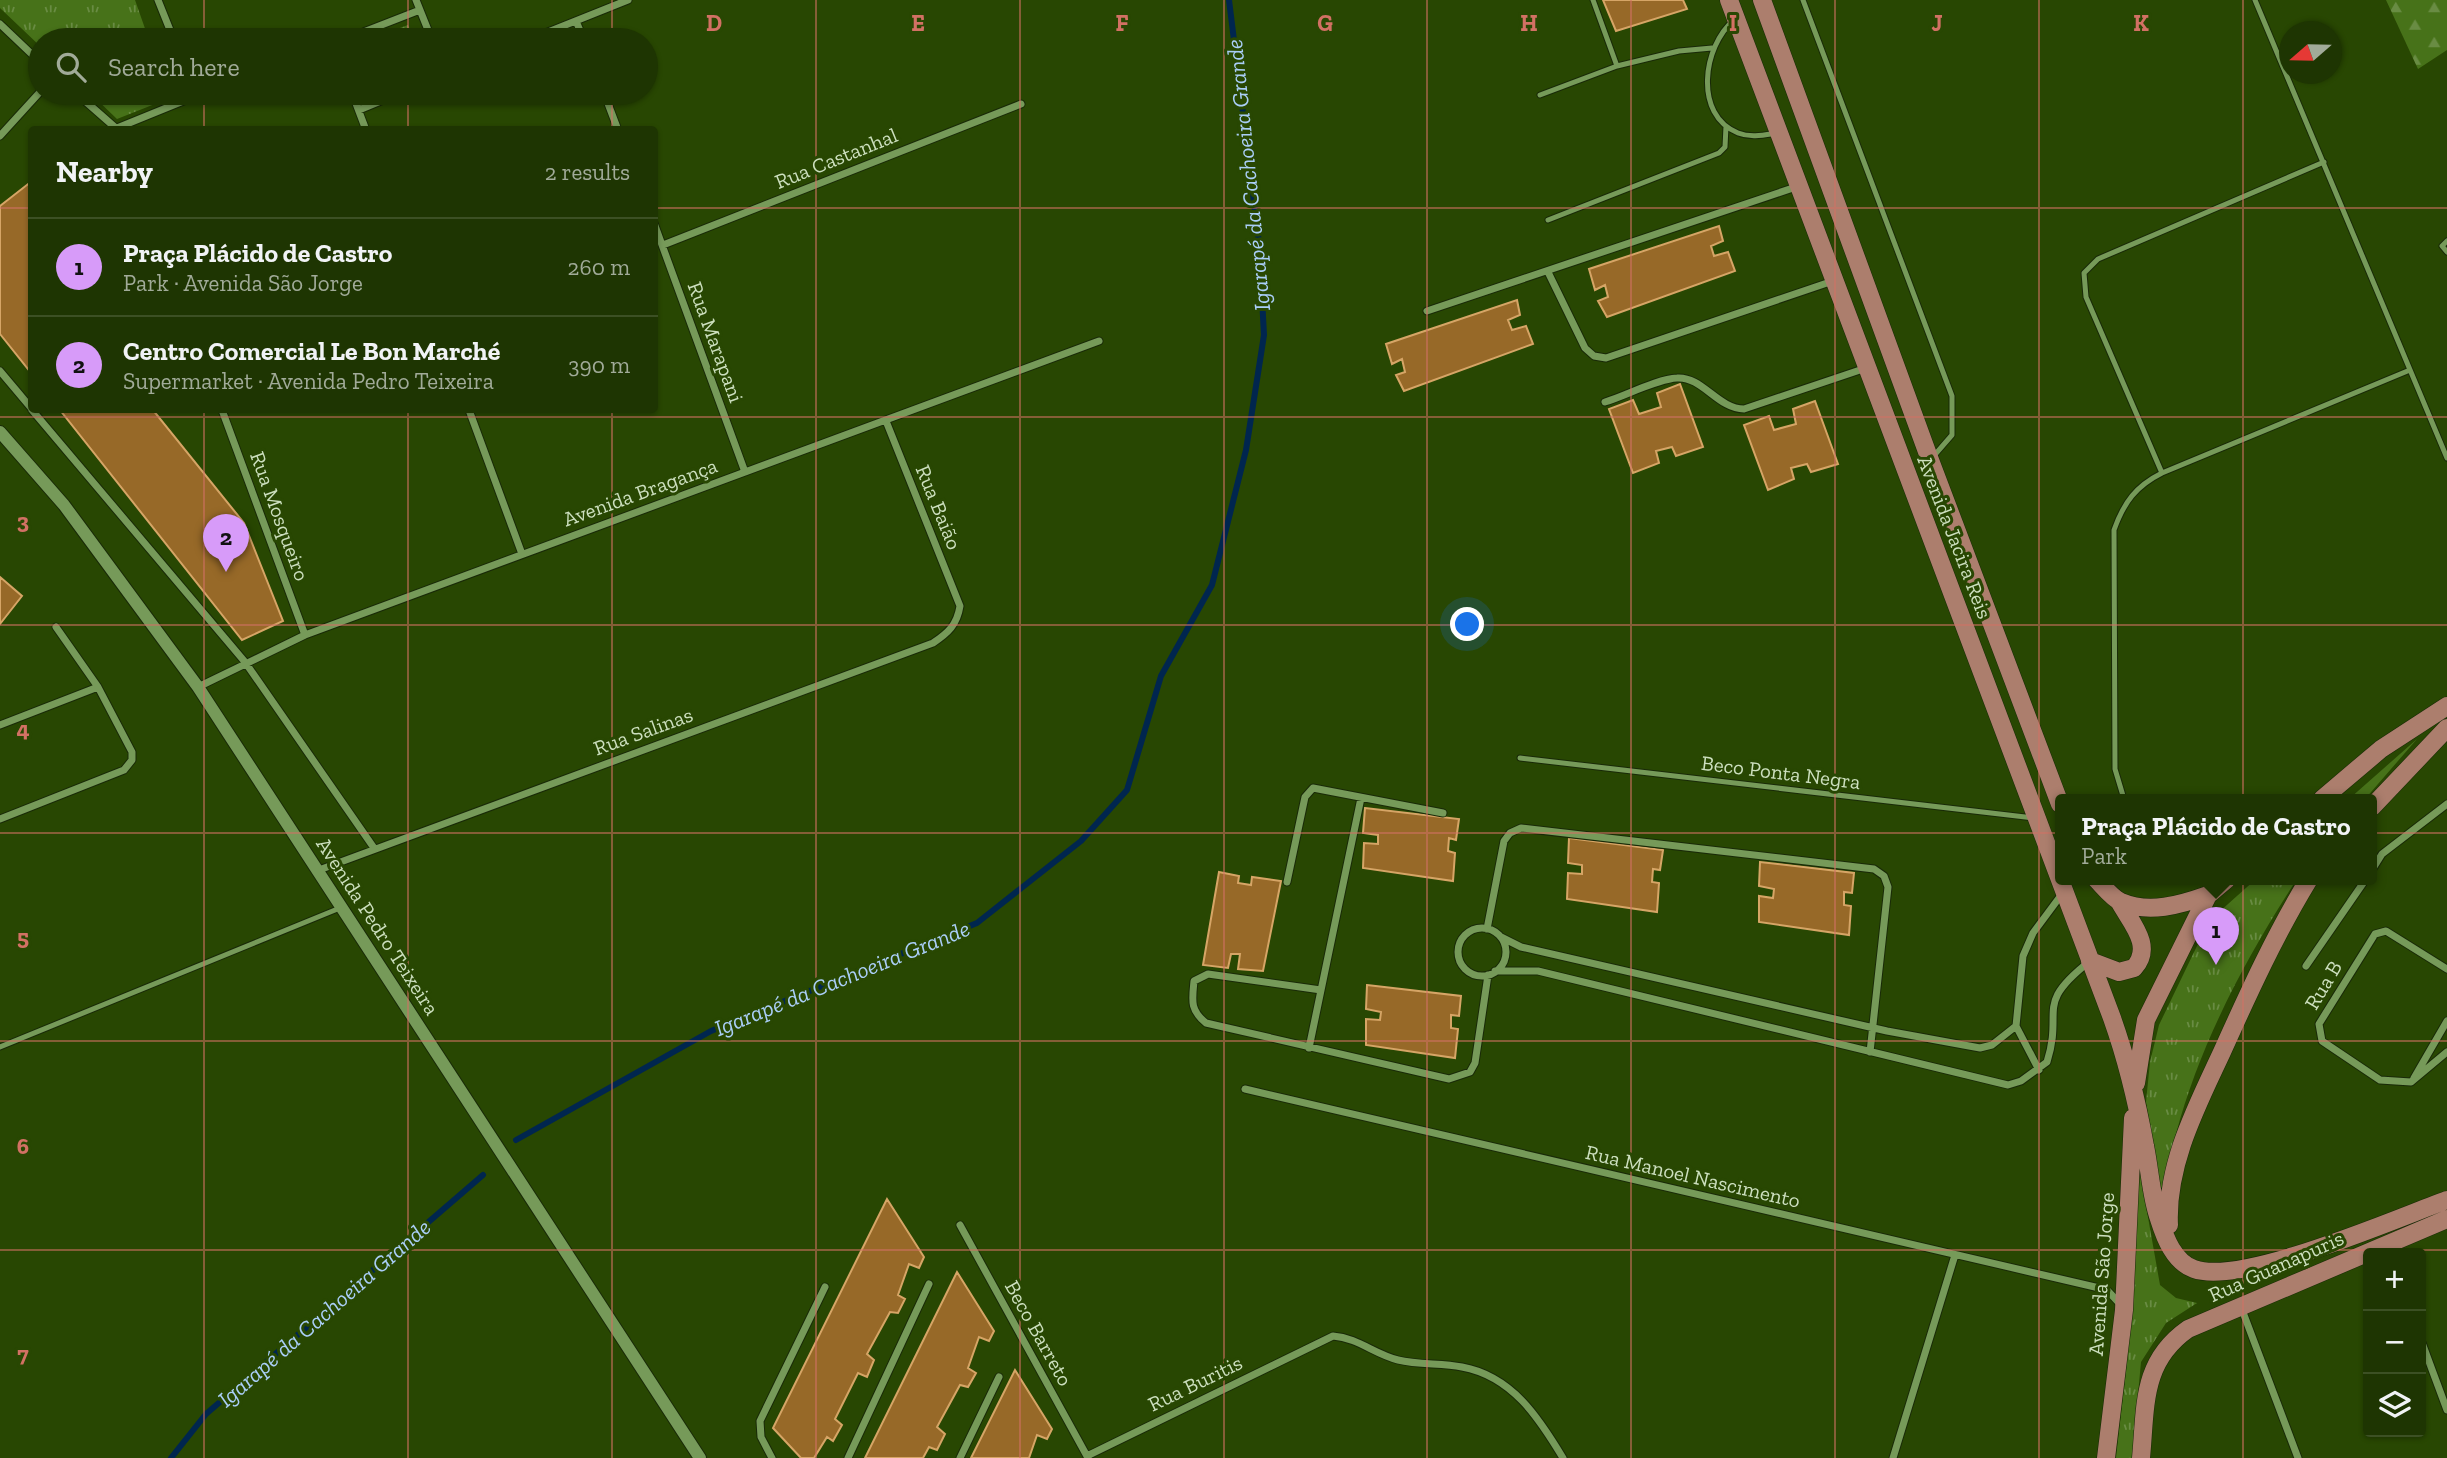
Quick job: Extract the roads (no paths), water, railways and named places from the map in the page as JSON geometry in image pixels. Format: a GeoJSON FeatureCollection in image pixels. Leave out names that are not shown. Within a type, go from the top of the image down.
{"type":"FeatureCollection","features":[{"type":"Feature","properties":{"kind":"main road","name":"Avenida Jacira Reis"},"geometry":{"type":"LineString","coordinates":[[1729,0],[2055,867]]}},
{"type":"Feature","properties":{"kind":"main road","name":"Avenida Jacira Reis"},"geometry":{"type":"LineString","coordinates":[[1762,0],[1930,460],[2056,794]]}},
{"type":"Feature","properties":{"kind":"main road"},"geometry":{"type":"LineString","coordinates":[[2328,794],[2381,749],[2447,706]]}},
{"type":"Feature","properties":{"kind":"main road"},"geometry":{"type":"LineString","coordinates":[[2377,802],[2447,727]]}},
{"type":"Feature","properties":{"kind":"main road","name":"Avenida Jacira Reis"},"geometry":{"type":"LineString","coordinates":[[2062,885],[2135,1092]]}},
{"type":"Feature","properties":{"kind":"main road"},"geometry":{"type":"LineString","coordinates":[[2090,961],[2119,972],[2134,968],[2142,958],[2144,950],[2119,901],[2102,885]]}},
{"type":"Feature","properties":{"kind":"main road","name":"Avenida São Jorge"},"geometry":{"type":"LineString","coordinates":[[2106,1458],[2124,1310],[2135,1092],[2146,1020],[2207,895],[2220,885]]}},
{"type":"Feature","properties":{"kind":"main road"},"geometry":{"type":"LineString","coordinates":[[2170,1246],[2168,1201],[2188,1127],[2276,934],[2305,885]]}},
{"type":"Feature","properties":{"kind":"main road"},"geometry":{"type":"LineString","coordinates":[[2119,901],[2169,907],[2207,895]]}},
{"type":"Feature","properties":{"kind":"main road","name":"Avenida São Jorge"},"geometry":{"type":"LineString","coordinates":[[2135,1092],[2158,1217],[2170,1246]]}},
{"type":"Feature","properties":{"kind":"main road","name":"Rua Guanapuris"},"geometry":{"type":"LineString","coordinates":[[2170,1246],[2179,1261],[2193,1269],[2215,1274],[2242,1271],[2447,1200]]}},
{"type":"Feature","properties":{"kind":"main road","name":"Rua Guanapuris"},"geometry":{"type":"LineString","coordinates":[[2386,1248],[2447,1219]]}},
{"type":"Feature","properties":{"kind":"main road","name":"Rua Guanapuris"},"geometry":{"type":"LineString","coordinates":[[2141,1458],[2148,1383],[2156,1362],[2170,1341],[2188,1329],[2363,1257]]}},
{"type":"Feature","properties":{"kind":"street"},"geometry":{"type":"LineString","coordinates":[[158,0],[169,28]]}},
{"type":"Feature","properties":{"kind":"street"},"geometry":{"type":"LineString","coordinates":[[416,0],[427,28]]}},
{"type":"Feature","properties":{"kind":"street"},"geometry":{"type":"LineString","coordinates":[[557,28],[628,0]]}},
{"type":"Feature","properties":{"kind":"street"},"geometry":{"type":"LineString","coordinates":[[374,28],[420,10]]}},
{"type":"Feature","properties":{"kind":"street"},"geometry":{"type":"LineString","coordinates":[[576,20],[579,28]]}},
{"type":"Feature","properties":{"kind":"street"},"geometry":{"type":"LineString","coordinates":[[0,24],[28,51]]}},
{"type":"Feature","properties":{"kind":"street","name":"Rua Castanhal"},"geometry":{"type":"LineString","coordinates":[[663,245],[1021,104]]}},
{"type":"Feature","properties":{"kind":"street"},"geometry":{"type":"LineString","coordinates":[[0,136],[28,105]]}},
{"type":"Feature","properties":{"kind":"street"},"geometry":{"type":"LineString","coordinates":[[90,105],[114,126]]}},
{"type":"Feature","properties":{"kind":"street"},"geometry":{"type":"LineString","coordinates":[[125,126],[172,105]]}},
{"type":"Feature","properties":{"kind":"street"},"geometry":{"type":"LineString","coordinates":[[357,105],[365,126]]}},
{"type":"Feature","properties":{"kind":"street"},"geometry":{"type":"LineString","coordinates":[[359,110],[371,105]]}},
{"type":"Feature","properties":{"kind":"street"},"geometry":{"type":"LineString","coordinates":[[609,105],[616,126]]}},
{"type":"Feature","properties":{"kind":"street"},"geometry":{"type":"LineString","coordinates":[[1427,311],[1799,186]]}},
{"type":"Feature","properties":{"kind":"street","name":"Rua Marapani"},"geometry":{"type":"LineString","coordinates":[[658,233],[745,472]]}},
{"type":"Feature","properties":{"kind":"street"},"geometry":{"type":"LineString","coordinates":[[1548,272],[1586,348],[1594,356],[1606,358],[1833,281]]}},
{"type":"Feature","properties":{"kind":"street","name":"Avenida Bragança"},"geometry":{"type":"LineString","coordinates":[[198,687],[305,635],[1099,341]]}},
{"type":"Feature","properties":{"kind":"street"},"geometry":{"type":"LineString","coordinates":[[1605,402],[1678,377],[1690,380],[1734,409],[1744,409],[1866,368]]}},
{"type":"Feature","properties":{"kind":"street","name":"Avenida Pedro Teixeira"},"geometry":{"type":"LineString","coordinates":[[0,371],[28,404]]}},
{"type":"Feature","properties":{"kind":"street","name":"Avenida Pedro Teixeira"},"geometry":{"type":"LineString","coordinates":[[35,413],[245,662],[374,848]]}},
{"type":"Feature","properties":{"kind":"street","name":"Rua Mosqueiro"},"geometry":{"type":"LineString","coordinates":[[223,413],[305,635]]}},
{"type":"Feature","properties":{"kind":"street"},"geometry":{"type":"LineString","coordinates":[[470,413],[522,554]]}},
{"type":"Feature","properties":{"kind":"street","name":"Rua Baião"},"geometry":{"type":"LineString","coordinates":[[886,421],[960,606]]}},
{"type":"Feature","properties":{"kind":"street","name":"Avenida Pedro Teixeira"},"geometry":{"type":"LineString","coordinates":[[0,432],[64,505],[198,687],[700,1458]]}},
{"type":"Feature","properties":{"kind":"street","name":"Rua Salinas"},"geometry":{"type":"LineString","coordinates":[[319,870],[933,643],[948,633],[958,620],[960,606]]}},
{"type":"Feature","properties":{"kind":"street"},"geometry":{"type":"LineString","coordinates":[[0,819],[129,766],[132,752],[98,687],[56,627]]}},
{"type":"Feature","properties":{"kind":"street"},"geometry":{"type":"LineString","coordinates":[[0,725],[98,687]]}},
{"type":"Feature","properties":{"kind":"street"},"geometry":{"type":"LineString","coordinates":[[1287,882],[1309,790],[1313,788],[1443,813]]}},
{"type":"Feature","properties":{"kind":"street"},"geometry":{"type":"LineString","coordinates":[[1309,1048],[1361,798]]}},
{"type":"Feature","properties":{"kind":"street"},"geometry":{"type":"LineString","coordinates":[[2377,862],[2382,855],[2447,804]]}},
{"type":"Feature","properties":{"kind":"street"},"geometry":{"type":"LineString","coordinates":[[1487,929],[1504,841],[1510,833],[1521,828],[1874,869],[1884,876],[1888,887],[1870,1052]]}},
{"type":"Feature","properties":{"kind":"street"},"geometry":{"type":"LineString","coordinates":[[2306,966],[2361,885]]}},
{"type":"Feature","properties":{"kind":"street"},"geometry":{"type":"LineString","coordinates":[[2039,1070],[2016,1026],[2022,956],[2033,933],[2064,891]]}},
{"type":"Feature","properties":{"kind":"street"},"geometry":{"type":"LineString","coordinates":[[2016,1026],[1992,1045],[1980,1048],[1873,1028],[1521,947],[1480,928],[1466,934],[1461,940],[1458,956],[1466,970],[1480,976],[1538,971],[2008,1084],[2021,1081],[2048,1062],[2056,994],[2067,980],[2090,961]]}},
{"type":"Feature","properties":{"kind":"street","name":"Rua B"},"geometry":{"type":"LineString","coordinates":[[2411,1082],[2380,1080],[2322,1041],[2319,1024],[2375,934],[2386,931],[2447,969]]}},
{"type":"Feature","properties":{"kind":"street"},"geometry":{"type":"LineString","coordinates":[[1321,990],[1208,974],[1194,981],[1192,1006],[1195,1014],[1206,1023],[1449,1079],[1461,1077],[1470,1072],[1475,1063],[1492,973],[1505,959],[1500,937]]}},
{"type":"Feature","properties":{"kind":"street"},"geometry":{"type":"LineString","coordinates":[[2411,1082],[2447,1021]]}},
{"type":"Feature","properties":{"kind":"street"},"geometry":{"type":"LineString","coordinates":[[2411,1082],[2447,1052]]}},
{"type":"Feature","properties":{"kind":"street","name":"Rua Manoel Nascimento"},"geometry":{"type":"LineString","coordinates":[[1245,1089],[2095,1287],[2115,1297],[2124,1310]]}},
{"type":"Feature","properties":{"kind":"street","name":"Beco Barreto"},"geometry":{"type":"LineString","coordinates":[[960,1225],[1087,1457]]}},
{"type":"Feature","properties":{"kind":"street"},"geometry":{"type":"LineString","coordinates":[[1893,1458],[1955,1255]]}},
{"type":"Feature","properties":{"kind":"street"},"geometry":{"type":"LineString","coordinates":[[848,1458],[929,1284]]}},
{"type":"Feature","properties":{"kind":"street"},"geometry":{"type":"LineString","coordinates":[[772,1458],[761,1437],[760,1421],[825,1287]]}},
{"type":"Feature","properties":{"kind":"street"},"geometry":{"type":"LineString","coordinates":[[2241,1306],[2298,1458]]}},
{"type":"Feature","properties":{"kind":"street","name":"Rua Buritis"},"geometry":{"type":"LineString","coordinates":[[1087,1457],[1318,1341],[1333,1336],[1347,1337],[1400,1360],[1464,1367],[1490,1376],[1517,1393],[1540,1420],[1563,1458]]}},
{"type":"Feature","properties":{"kind":"street"},"geometry":{"type":"LineString","coordinates":[[2426,1353],[2447,1410]]}},
{"type":"Feature","properties":{"kind":"street"},"geometry":{"type":"LineString","coordinates":[[960,1458],[999,1377]]}},
{"type":"Feature","properties":{"kind":"lane"},"geometry":{"type":"LineString","coordinates":[[1592,0],[1617,66]]}},
{"type":"Feature","properties":{"kind":"lane","name":"Avenida Jacira Reis"},"geometry":{"type":"LineString","coordinates":[[1803,0],[1952,396],[1952,435],[1930,460]]}},
{"type":"Feature","properties":{"kind":"lane"},"geometry":{"type":"LineString","coordinates":[[2255,0],[2447,458]]}},
{"type":"Feature","properties":{"kind":"lane"},"geometry":{"type":"LineString","coordinates":[[1736,18],[1721,31],[1712,48],[1707,69],[1708,89],[1726,126],[1740,134],[1758,136],[1779,133]]}},
{"type":"Feature","properties":{"kind":"lane"},"geometry":{"type":"LineString","coordinates":[[1540,95],[1617,66],[1679,51],[1712,48]]}},
{"type":"Feature","properties":{"kind":"lane"},"geometry":{"type":"LineString","coordinates":[[1548,220],[1718,153],[1725,147],[1726,126]]}},
{"type":"Feature","properties":{"kind":"lane"},"geometry":{"type":"LineString","coordinates":[[2162,473],[2086,296],[2084,273],[2098,258],[2324,162]]}},
{"type":"Feature","properties":{"kind":"lane"},"geometry":{"type":"LineString","coordinates":[[2447,241],[2442,246],[2447,252]]}},
{"type":"Feature","properties":{"kind":"lane"},"geometry":{"type":"LineString","coordinates":[[2122,794],[2115,769],[2114,530],[2131,494],[2142,482],[2162,473],[2410,370]]}},
{"type":"Feature","properties":{"kind":"lane","name":"Beco Ponta Negra"},"geometry":{"type":"LineString","coordinates":[[1520,758],[2037,819]]}},
{"type":"Feature","properties":{"kind":"lane"},"geometry":{"type":"LineString","coordinates":[[0,1047],[343,907]]}},
{"type":"Feature","properties":{"kind":"waterway","name":"Igarapé da Cachoeira Grande"},"geometry":{"type":"LineString","coordinates":[[516,1140],[711,1031],[977,923],[1081,841],[1127,790],[1161,676],[1212,585],[1246,450],[1264,335],[1259,243],[1229,0]]}},
{"type":"Feature","properties":{"kind":"waterway","name":"Igarapé da Cachoeira Grande"},"geometry":{"type":"LineString","coordinates":[[171,1458],[206,1414],[483,1175]]}},
{"type":"Feature","properties":{"kind":"place","name":"Centro Comercial Le Bon Marché"},"geometry":{"type":"Point","coordinates":[226,572]}},
{"type":"Feature","properties":{"kind":"place","name":"Praça Plácido de Castro"},"geometry":{"type":"Point","coordinates":[2216,965]}}]}
